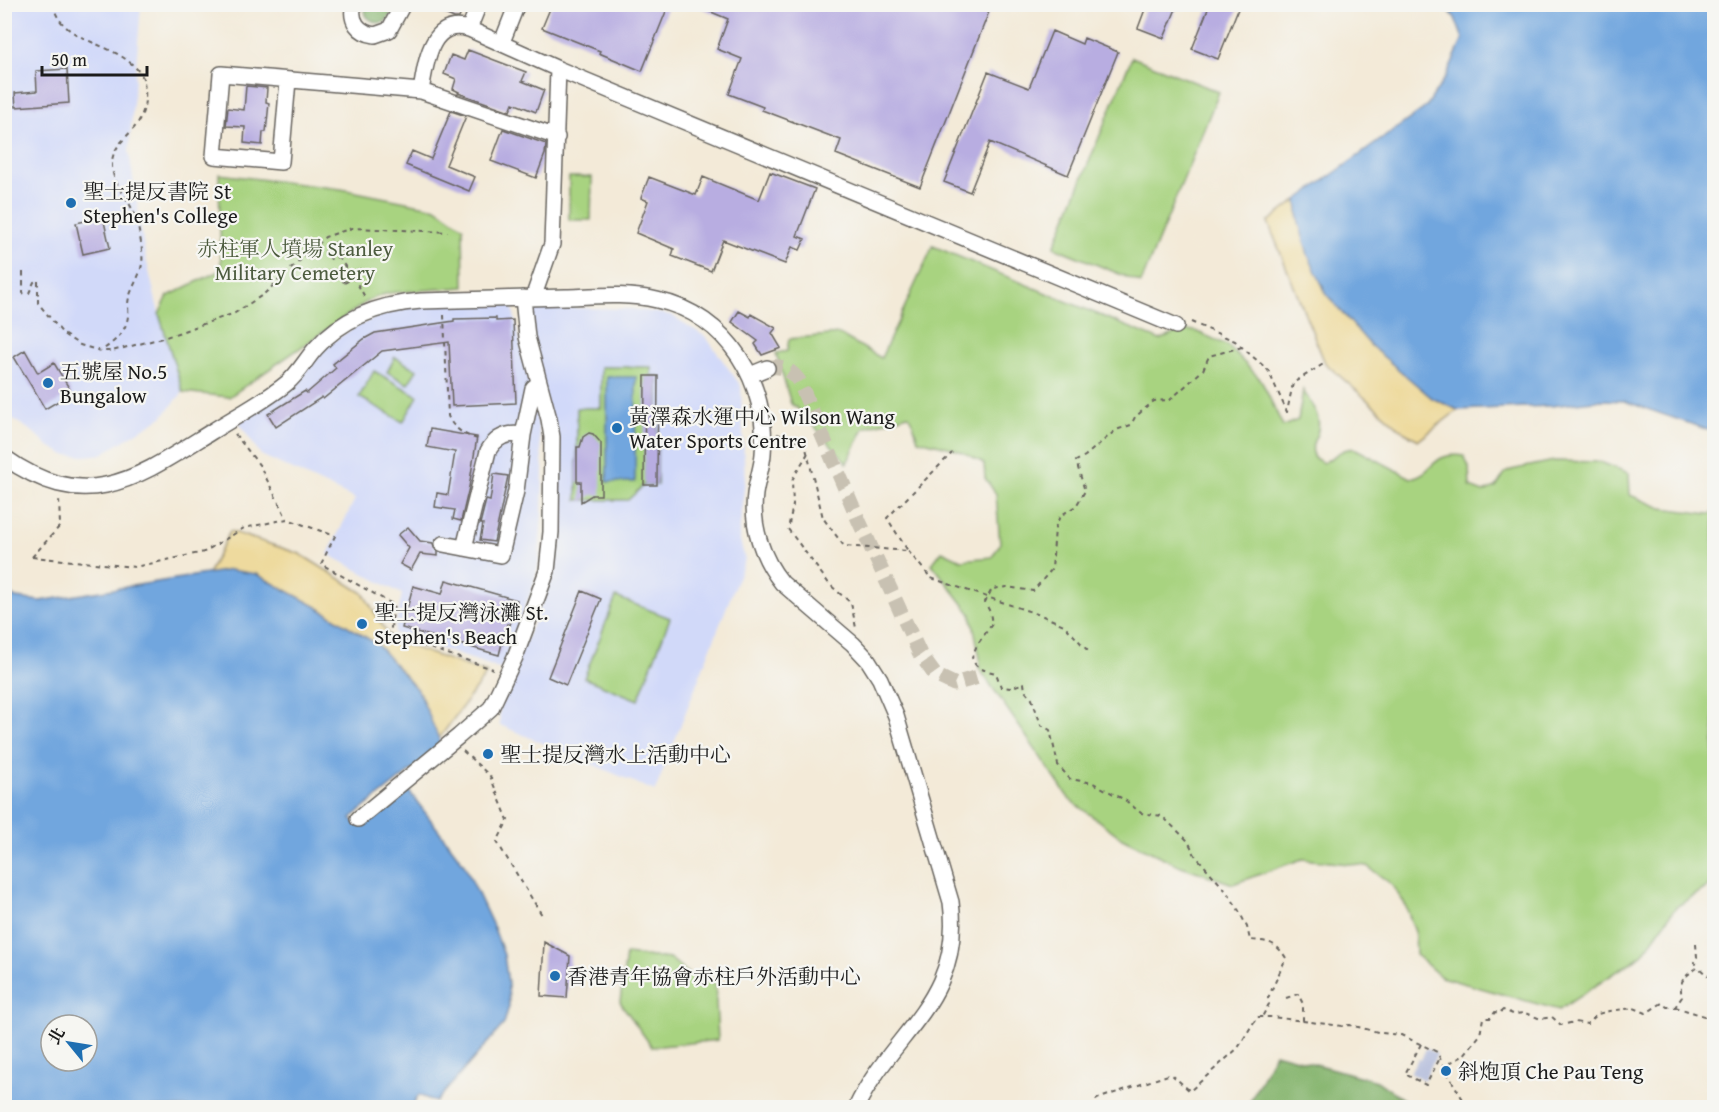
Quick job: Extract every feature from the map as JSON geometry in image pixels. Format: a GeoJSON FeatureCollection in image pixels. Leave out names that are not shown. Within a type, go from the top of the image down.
{"type":"FeatureCollection","features":[{"type":"Feature","properties":{"kind":"street"},"geometry":{"type":"LineString","coordinates":[[354,4],[353,18],[356,25],[361,31],[375,35],[389,30],[403,4]]}},
{"type":"Feature","properties":{"kind":"street"},"geometry":{"type":"LineString","coordinates":[[469,29],[479,4]]}},
{"type":"Feature","properties":{"kind":"street"},"geometry":{"type":"LineString","coordinates":[[502,42],[517,4]]}},
{"type":"Feature","properties":{"kind":"street"},"geometry":{"type":"LineString","coordinates":[[421,91],[428,54],[438,36],[450,27],[459,26],[469,29],[558,69],[1176,326]]}},
{"type":"Feature","properties":{"kind":"street"},"geometry":{"type":"LineString","coordinates":[[358,819],[491,708],[515,657],[544,579],[550,555],[552,445],[549,419],[527,337],[528,298],[552,244],[558,69]]}},
{"type":"Feature","properties":{"kind":"street"},"geometry":{"type":"LineString","coordinates":[[288,80],[281,162],[214,156],[221,74],[421,91],[557,137]]}},
{"type":"Feature","properties":{"kind":"street"},"geometry":{"type":"LineString","coordinates":[[4,457],[30,473],[58,484],[92,488],[125,481],[158,465],[286,384],[323,340],[358,316],[372,310],[406,302],[628,296],[670,303],[698,317],[722,334],[750,375],[760,405],[763,455],[755,494],[755,516],[765,556],[774,573],[791,592],[861,652],[880,679],[896,716],[948,890],[952,924],[948,963],[935,992],[909,1031],[872,1078],[856,1107]]}},
{"type":"Feature","properties":{"kind":"street"},"geometry":{"type":"LineString","coordinates":[[750,375],[767,368]]}},
{"type":"Feature","properties":{"kind":"street"},"geometry":{"type":"LineString","coordinates":[[443,544],[501,555],[516,491],[523,435],[533,388],[539,383]]}},
{"type":"Feature","properties":{"kind":"street"},"geometry":{"type":"LineString","coordinates":[[464,548],[485,460],[493,442],[501,436],[512,433],[523,435]]}},
{"type":"Feature","properties":{"kind":"path"},"geometry":{"type":"LineString","coordinates":[[4,53],[8,46],[10,4]]}},
{"type":"Feature","properties":{"kind":"path"},"geometry":{"type":"LineString","coordinates":[[53,4],[54,12],[63,25],[74,33],[129,59],[144,78],[146,100],[138,123],[117,146],[111,165],[117,184],[133,211],[143,264],[128,299],[128,318],[123,332],[114,343],[100,351]]}},
{"type":"Feature","properties":{"kind":"path"},"geometry":{"type":"LineString","coordinates":[[4,21],[9,22]]}},
{"type":"Feature","properties":{"kind":"path"},"geometry":{"type":"LineString","coordinates":[[23,272],[23,293],[29,293],[34,282],[38,280],[37,301],[55,327],[70,341],[100,351],[112,351],[140,345],[236,313],[264,294],[325,237],[352,228],[448,232]]}},
{"type":"Feature","properties":{"kind":"path"},"geometry":{"type":"LineString","coordinates":[[334,243],[338,243],[342,251],[338,256],[331,259],[325,252],[334,243]]}},
{"type":"Feature","properties":{"kind":"path"},"geometry":{"type":"LineString","coordinates":[[338,256],[350,273]]}},
{"type":"Feature","properties":{"kind":"path"},"geometry":{"type":"LineString","coordinates":[[364,269],[363,273],[354,278],[342,284],[350,273],[364,269]]}},
{"type":"Feature","properties":{"kind":"path"},"geometry":{"type":"LineString","coordinates":[[354,278],[358,285]]}},
{"type":"Feature","properties":{"kind":"path"},"geometry":{"type":"LineString","coordinates":[[444,313],[450,422],[468,436],[493,442]]}},
{"type":"Feature","properties":{"kind":"path"},"geometry":{"type":"LineString","coordinates":[[1176,326],[1181,318],[1235,341],[1268,370],[1287,412],[1293,383],[1325,363]]}},
{"type":"Feature","properties":{"kind":"path"},"geometry":{"type":"LineString","coordinates":[[1242,347],[1209,356],[1203,370],[1170,400],[1154,401],[1135,417],[1131,425],[1116,430],[1076,461],[1085,491],[1076,506],[1060,516],[1056,528],[1052,569],[1033,591],[1006,587],[992,589],[985,602],[992,624],[977,645],[972,657],[980,669],[996,673],[1001,687],[1010,688],[1024,683],[1025,691],[1032,699],[1041,725],[1050,730],[1058,765],[1070,779],[1093,783],[1125,800],[1141,813],[1162,816],[1188,841],[1195,855],[1226,891],[1242,918],[1250,940],[1267,941],[1280,948],[1286,958],[1262,1017]]}},
{"type":"Feature","properties":{"kind":"path"},"geometry":{"type":"LineString","coordinates":[[232,429],[260,466],[287,519]]}},
{"type":"Feature","properties":{"kind":"path"},"geometry":{"type":"LineString","coordinates":[[763,429],[805,444],[823,518],[844,546],[908,551]]}},
{"type":"Feature","properties":{"kind":"path"},"geometry":{"type":"LineString","coordinates":[[808,453],[792,480],[793,505],[788,529],[830,585],[851,603],[861,652]]}},
{"type":"Feature","properties":{"kind":"path"},"geometry":{"type":"LineString","coordinates":[[952,453],[887,518],[908,551],[931,578],[1064,625],[1090,653]]}},
{"type":"Feature","properties":{"kind":"path"},"geometry":{"type":"LineString","coordinates":[[58,492],[60,526],[32,556],[135,567],[204,552],[244,528],[287,519],[335,536],[321,564],[394,605],[390,635],[501,672]]}},
{"type":"Feature","properties":{"kind":"path"},"geometry":{"type":"LineString","coordinates":[[453,741],[490,776],[508,820],[497,843],[542,915]]}},
{"type":"Feature","properties":{"kind":"path"},"geometry":{"type":"LineString","coordinates":[[1696,944],[1695,962],[1708,976],[1714,978]]}},
{"type":"Feature","properties":{"kind":"path"},"geometry":{"type":"LineString","coordinates":[[1675,1008],[1682,997],[1680,987],[1682,979],[1698,966]]}},
{"type":"Feature","properties":{"kind":"path"},"geometry":{"type":"LineString","coordinates":[[1286,998],[1298,994],[1303,1004],[1303,1022]]}},
{"type":"Feature","properties":{"kind":"path"},"geometry":{"type":"LineString","coordinates":[[1446,1071],[1449,1063],[1463,1056],[1480,1035],[1484,1018],[1491,1018],[1495,1012],[1499,1013],[1503,1010],[1513,1014],[1525,1013],[1541,1019],[1552,1017],[1561,1025],[1575,1022],[1583,1025],[1598,1014],[1634,1008],[1646,1013],[1662,1003],[1667,1007],[1714,1019]]}},
{"type":"Feature","properties":{"kind":"path"},"geometry":{"type":"LineString","coordinates":[[1091,1107],[1097,1099],[1171,1074],[1190,1091],[1238,1048],[1257,1017],[1350,1025],[1382,1034],[1401,1035],[1437,1052],[1468,1107]]}},
{"type":"Feature","properties":{"kind":"path"},"geometry":{"type":"LineString","coordinates":[[1421,1044],[1406,1074],[1426,1085],[1440,1057]]}},
{"type":"Feature","properties":{"kind":"shaded area","name":"聖士提反書院 St Stephen's College"},"geometry":{"type":"Polygon","coordinates":[[[5,5],[141,5],[129,152],[145,254],[159,314],[183,392],[162,417],[102,454],[65,455],[47,445],[33,432],[5,414],[5,5]]]}},
{"type":"Feature","properties":{"kind":"shaded area"},"geometry":{"type":"Polygon","coordinates":[[[511,301],[537,417],[543,468],[542,512],[539,560],[533,587],[501,669],[394,633],[402,594],[328,554],[355,499],[261,455],[235,417],[318,351],[355,327],[401,306],[511,301]]]}},
{"type":"Feature","properties":{"kind":"shaded area"},"geometry":{"type":"Polygon","coordinates":[[[525,307],[632,309],[671,315],[706,337],[741,386],[745,480],[739,536],[745,560],[655,791],[500,725],[499,701],[543,601],[558,458],[525,307]]]}},
{"type":"Feature","properties":{"kind":"shaded area"},"geometry":{"type":"Polygon","coordinates":[[[1426,1048],[1437,1054],[1424,1080],[1410,1073],[1418,1059],[1421,1060],[1426,1048]]]}},
{"type":"Feature","properties":{"kind":"green space"},"geometry":{"type":"Polygon","coordinates":[[[364,4],[398,5],[385,22],[380,23],[366,16],[364,4]]]}},
{"type":"Feature","properties":{"kind":"green space"},"geometry":{"type":"Polygon","coordinates":[[[1132,57],[1219,92],[1141,283],[1054,247],[1132,57]]]}},
{"type":"Feature","properties":{"kind":"green space","name":"赤柱軍人墳場 Stanley Military Cemetery"},"geometry":{"type":"Polygon","coordinates":[[[219,174],[341,189],[436,208],[463,227],[464,287],[388,293],[371,299],[229,397],[183,392],[159,314],[168,296],[221,270],[219,174]]]}},
{"type":"Feature","properties":{"kind":"green space"},"geometry":{"type":"Polygon","coordinates":[[[569,177],[592,177],[591,220],[569,220],[569,177]]]}},
{"type":"Feature","properties":{"kind":"green space"},"geometry":{"type":"Polygon","coordinates":[[[933,246],[1160,340],[1183,330],[1196,331],[1227,345],[1261,380],[1283,426],[1298,420],[1303,390],[1315,411],[1318,422],[1313,457],[1323,463],[1351,448],[1411,478],[1425,472],[1439,459],[1453,455],[1464,456],[1469,467],[1470,487],[1483,492],[1496,487],[1505,473],[1511,470],[1554,461],[1600,462],[1629,473],[1630,495],[1662,508],[1714,513],[1714,883],[1676,907],[1642,955],[1559,1010],[1441,977],[1416,955],[1415,932],[1405,904],[1391,884],[1367,866],[1302,859],[1233,884],[1178,865],[1122,838],[1070,800],[979,668],[980,658],[971,614],[932,564],[942,551],[961,560],[992,557],[1000,544],[996,494],[985,478],[984,464],[961,452],[918,440],[908,415],[864,428],[847,463],[802,412],[791,404],[776,353],[787,351],[789,339],[839,334],[881,358],[933,246]]]}},
{"type":"Feature","properties":{"kind":"green space"},"geometry":{"type":"Polygon","coordinates":[[[395,357],[417,370],[408,384],[387,372],[395,357]]]}},
{"type":"Feature","properties":{"kind":"green space","name":"黃澤森水運中心 Wilson Wang Water Sports Centre"},"geometry":{"type":"Polygon","coordinates":[[[601,367],[651,367],[651,376],[658,376],[657,485],[644,485],[628,500],[577,500],[577,408],[601,408],[601,367]]]}},
{"type":"Feature","properties":{"kind":"green space"},"geometry":{"type":"Polygon","coordinates":[[[374,371],[418,396],[403,422],[359,397],[374,371]]]}},
{"type":"Feature","properties":{"kind":"green space"},"geometry":{"type":"Polygon","coordinates":[[[616,597],[670,618],[638,700],[584,678],[616,597]]]}},
{"type":"Feature","properties":{"kind":"green space"},"geometry":{"type":"Polygon","coordinates":[[[626,954],[671,959],[691,976],[715,981],[718,1040],[652,1047],[620,1002],[626,954]]]}},
{"type":"Feature","properties":{"kind":"green space"},"geometry":{"type":"Polygon","coordinates":[[[1275,1053],[1377,1081],[1414,1107],[1247,1107],[1275,1053]]]}},
{"type":"Feature","properties":{"kind":"sand"},"geometry":{"type":"Polygon","coordinates":[[[1297,200],[1299,223],[1432,398],[1458,410],[1419,440],[1405,433],[1325,363],[1268,222],[1297,200]]]}},
{"type":"Feature","properties":{"kind":"sand","name":"聖士提反灣泳灘 St. Stephen's Beach"},"geometry":{"type":"Polygon","coordinates":[[[230,531],[300,554],[363,593],[391,640],[487,673],[438,740],[419,692],[377,644],[317,607],[256,574],[208,574],[230,531]]]}},
{"type":"Feature","properties":{"kind":"water"},"geometry":{"type":"Polygon","coordinates":[[[1445,5],[1714,5],[1714,432],[1624,401],[1602,400],[1551,406],[1458,410],[1432,398],[1371,346],[1327,295],[1308,255],[1299,223],[1297,200],[1426,107],[1446,76],[1463,39],[1455,18],[1445,5]]]}},
{"type":"Feature","properties":{"kind":"water"},"geometry":{"type":"Polygon","coordinates":[[[607,377],[636,377],[635,482],[607,482],[607,377]]]}},
{"type":"Feature","properties":{"kind":"water"},"geometry":{"type":"Polygon","coordinates":[[[230,570],[256,574],[317,607],[377,644],[419,692],[442,746],[351,818],[357,824],[406,787],[464,864],[504,955],[509,1006],[504,1024],[436,1102],[419,1095],[414,1108],[5,1107],[4,591],[16,598],[40,601],[230,570]]]}},
{"type":"Feature","properties":{"kind":"building"},"geometry":{"type":"Polygon","coordinates":[[[421,4],[465,4],[459,18],[454,18],[421,4]]]}},
{"type":"Feature","properties":{"kind":"building"},"geometry":{"type":"Polygon","coordinates":[[[552,4],[669,4],[642,71],[542,28],[552,4]]]}},
{"type":"Feature","properties":{"kind":"building"},"geometry":{"type":"Polygon","coordinates":[[[692,4],[992,4],[920,187],[836,154],[841,140],[762,110],[763,107],[729,94],[742,59],[717,49],[728,19],[692,4]]]}},
{"type":"Feature","properties":{"kind":"building"},"geometry":{"type":"Polygon","coordinates":[[[1147,4],[1178,4],[1164,38],[1138,28],[1147,4]]]}},
{"type":"Feature","properties":{"kind":"building"},"geometry":{"type":"Polygon","coordinates":[[[1210,4],[1240,4],[1218,59],[1192,49],[1210,4]]]}},
{"type":"Feature","properties":{"kind":"building"},"geometry":{"type":"Polygon","coordinates":[[[1052,31],[1082,44],[1084,38],[1118,52],[1068,175],[990,142],[970,192],[944,182],[988,72],[1029,88],[1052,31]]]}},
{"type":"Feature","properties":{"kind":"building"},"geometry":{"type":"Polygon","coordinates":[[[468,50],[526,72],[522,81],[544,90],[536,112],[513,103],[510,111],[458,93],[453,89],[456,79],[444,74],[451,55],[464,60],[468,50]]]}},
{"type":"Feature","properties":{"kind":"building"},"geometry":{"type":"Polygon","coordinates":[[[67,69],[69,103],[16,107],[15,93],[37,91],[36,71],[67,69]]]}},
{"type":"Feature","properties":{"kind":"building"},"geometry":{"type":"Polygon","coordinates":[[[246,86],[267,88],[266,102],[269,103],[266,132],[263,132],[262,145],[244,143],[245,127],[226,126],[228,108],[244,110],[246,86]]]}},
{"type":"Feature","properties":{"kind":"building"},"geometry":{"type":"Polygon","coordinates":[[[451,111],[466,116],[446,165],[475,177],[469,191],[406,165],[412,151],[431,159],[451,111]]]}},
{"type":"Feature","properties":{"kind":"building"},"geometry":{"type":"Polygon","coordinates":[[[503,129],[546,144],[545,154],[536,178],[491,161],[503,129]]]}},
{"type":"Feature","properties":{"kind":"building"},"geometry":{"type":"Polygon","coordinates":[[[770,172],[815,189],[797,236],[805,239],[800,250],[792,247],[785,264],[723,240],[711,271],[672,256],[674,249],[636,233],[648,201],[641,198],[649,177],[696,195],[703,177],[759,200],[770,172]]]}},
{"type":"Feature","properties":{"kind":"building"},"geometry":{"type":"Polygon","coordinates":[[[103,217],[110,248],[83,254],[76,223],[103,217]]]}},
{"type":"Feature","properties":{"kind":"building"},"geometry":{"type":"Polygon","coordinates":[[[739,311],[750,317],[751,314],[776,328],[772,333],[781,348],[762,355],[755,344],[758,341],[732,322],[739,311]]]}},
{"type":"Feature","properties":{"kind":"building"},"geometry":{"type":"Polygon","coordinates":[[[496,318],[496,321],[513,320],[516,403],[452,406],[449,342],[382,351],[323,399],[322,397],[276,427],[268,414],[305,391],[307,393],[336,368],[333,364],[375,333],[454,321],[454,319],[496,318]]]}},
{"type":"Feature","properties":{"kind":"building","name":"五號屋 No.5 Bungalow"},"geometry":{"type":"Polygon","coordinates":[[[25,350],[38,373],[54,363],[72,393],[45,409],[14,357],[25,350]]]}},
{"type":"Feature","properties":{"kind":"building"},"geometry":{"type":"Polygon","coordinates":[[[645,376],[658,376],[657,485],[644,485],[645,376]]]}},
{"type":"Feature","properties":{"kind":"building"},"geometry":{"type":"Polygon","coordinates":[[[430,429],[477,437],[461,521],[453,519],[455,510],[435,507],[437,493],[448,495],[455,452],[427,447],[430,429]]]}},
{"type":"Feature","properties":{"kind":"building"},"geometry":{"type":"Polygon","coordinates":[[[589,433],[601,443],[601,495],[592,495],[581,502],[581,482],[577,482],[577,447],[580,447],[583,437],[589,433]]]}},
{"type":"Feature","properties":{"kind":"building"},"geometry":{"type":"Polygon","coordinates":[[[494,474],[508,476],[494,542],[480,540],[483,524],[480,524],[486,500],[490,501],[494,474]]]}},
{"type":"Feature","properties":{"kind":"building"},"geometry":{"type":"Polygon","coordinates":[[[408,527],[420,541],[433,543],[438,552],[438,556],[420,554],[411,570],[400,564],[409,548],[398,535],[408,527]]]}},
{"type":"Feature","properties":{"kind":"building"},"geometry":{"type":"Polygon","coordinates":[[[446,580],[517,600],[510,625],[507,624],[499,655],[402,628],[413,586],[442,594],[446,580]]]}},
{"type":"Feature","properties":{"kind":"building"},"geometry":{"type":"Polygon","coordinates":[[[582,591],[601,599],[566,685],[548,677],[582,591]]]}},
{"type":"Feature","properties":{"kind":"building","name":"香港青年協會赤柱戶外活動中心"},"geometry":{"type":"Polygon","coordinates":[[[544,942],[570,956],[567,998],[541,996],[544,942]]]}},
{"type":"Feature","properties":{"kind":"tunnel"},"geometry":{"type":"LineString","coordinates":[[767,368],[785,369],[799,381],[859,521],[920,654],[935,675],[954,684],[978,677]]}},
{"type":"Feature","properties":{"kind":"place","name":"聖士提反書院 St Stephen's College"},"geometry":{"type":"Point","coordinates":[71,203]}},
{"type":"Feature","properties":{"kind":"place","name":"五號屋 No.5 Bungalow"},"geometry":{"type":"Point","coordinates":[48,383]}},
{"type":"Feature","properties":{"kind":"place","name":"黃澤森水運中心 Wilson Wang Water Sports Centre"},"geometry":{"type":"Point","coordinates":[617,428]}},
{"type":"Feature","properties":{"kind":"place","name":"聖士提反灣泳灘 St. Stephen's Beach"},"geometry":{"type":"Point","coordinates":[362,624]}},
{"type":"Feature","properties":{"kind":"place","name":"聖士提反灣水上活動中心"},"geometry":{"type":"Point","coordinates":[488,754]}},
{"type":"Feature","properties":{"kind":"place","name":"香港青年協會赤柱戶外活動中心"},"geometry":{"type":"Point","coordinates":[555,976]}},
{"type":"Feature","properties":{"kind":"place","name":"斜炮頂 Che Pau Teng"},"geometry":{"type":"Point","coordinates":[1446,1071]}}]}
